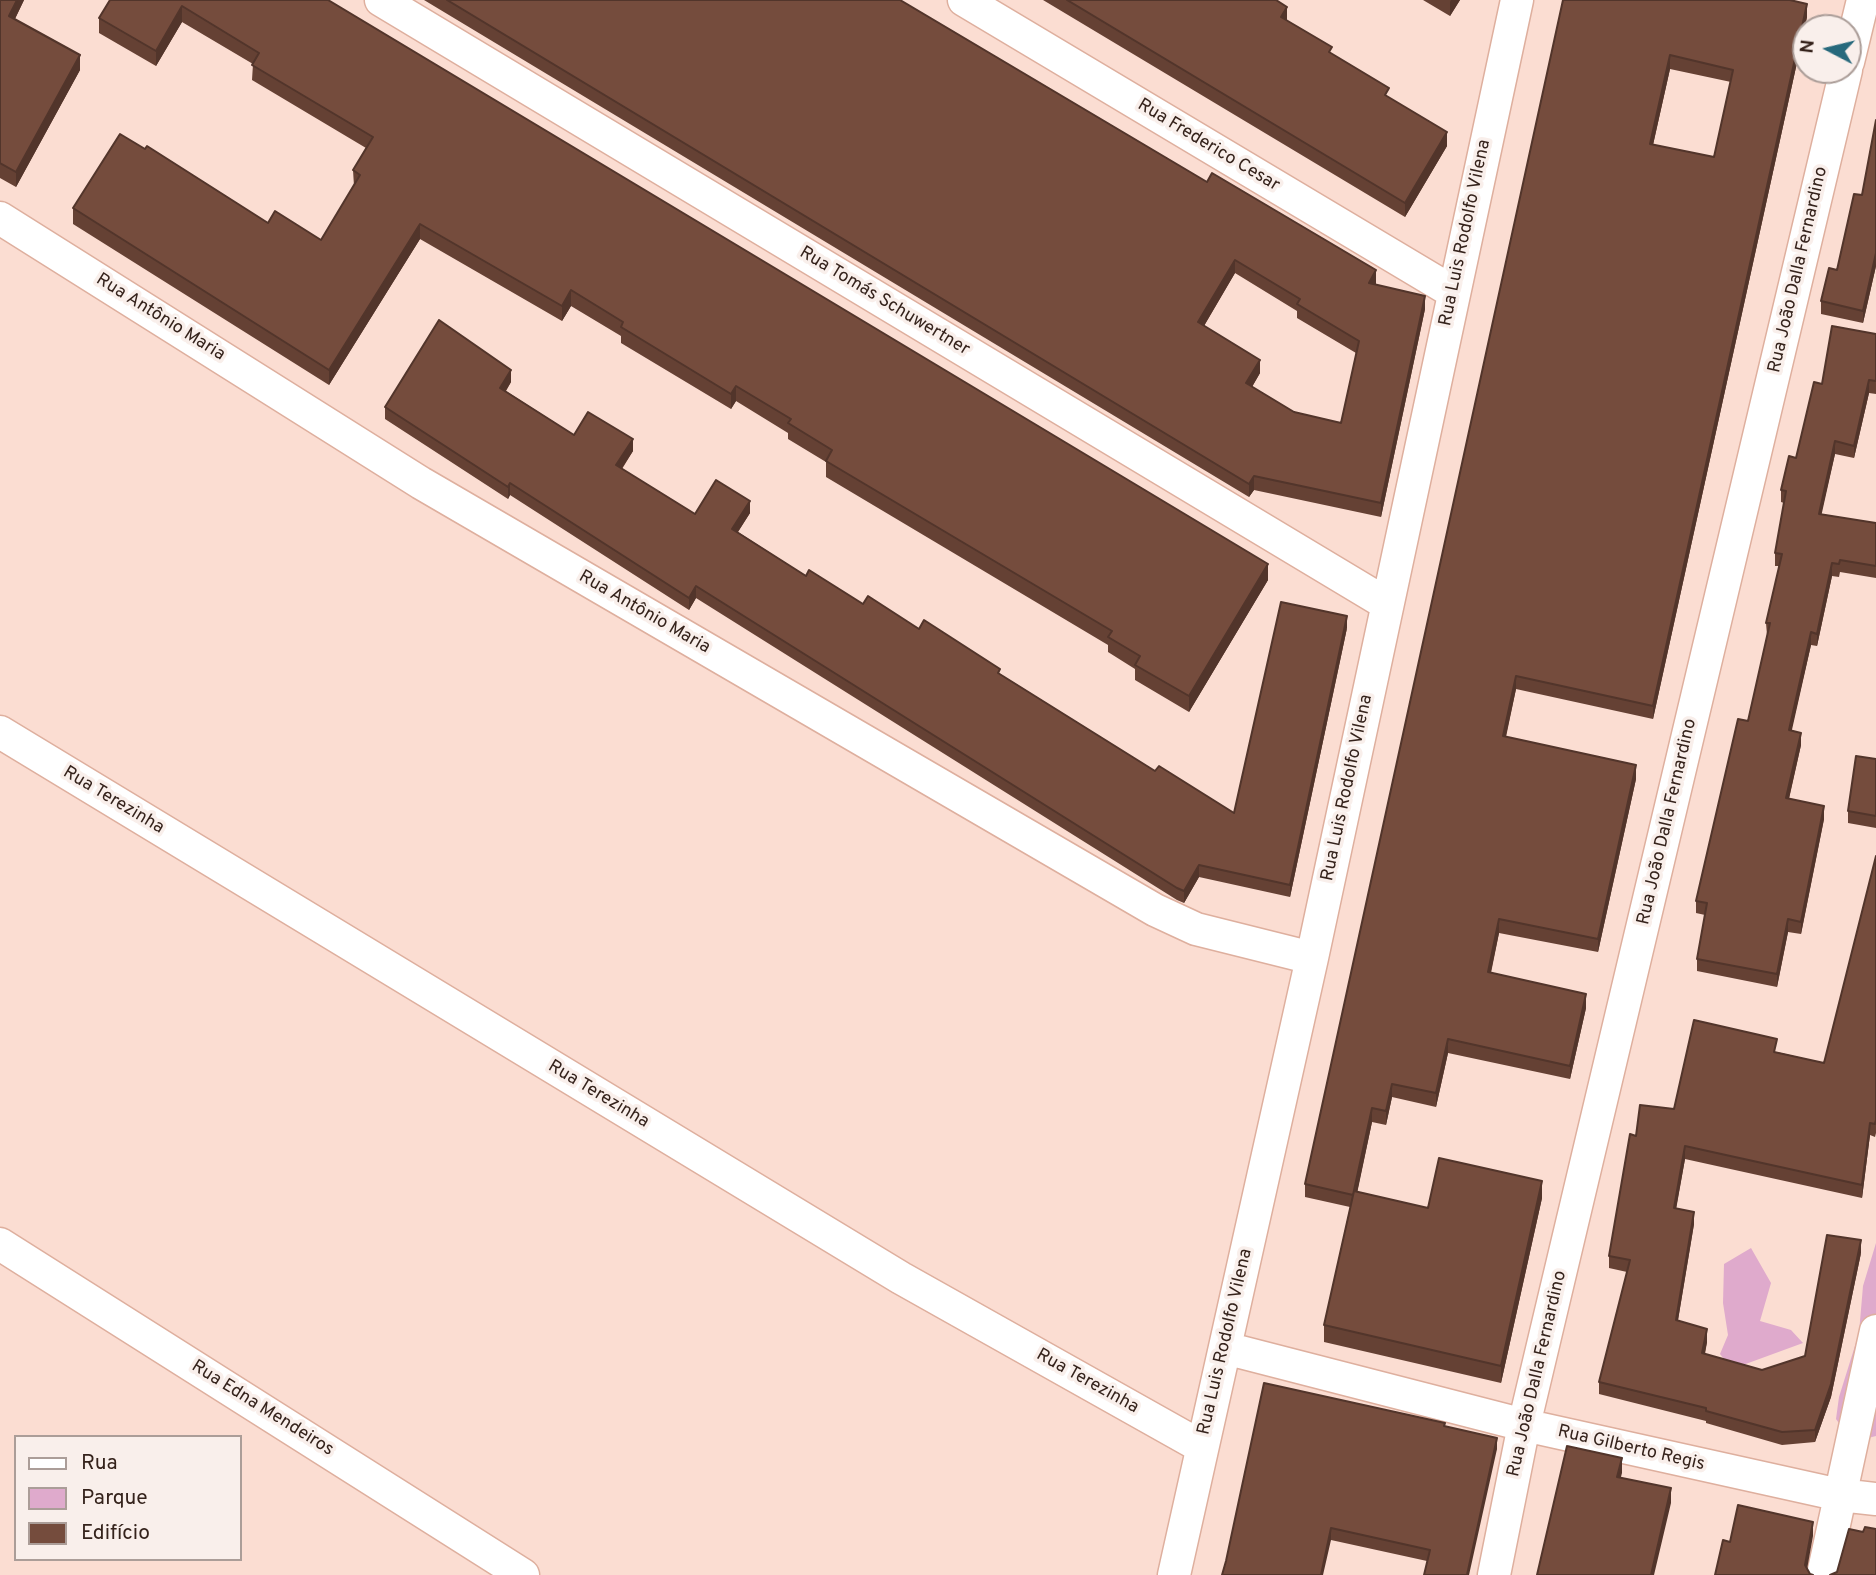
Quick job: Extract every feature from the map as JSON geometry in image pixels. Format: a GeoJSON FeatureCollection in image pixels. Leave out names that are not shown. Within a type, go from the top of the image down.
{"type":"FeatureCollection","features":[{"type":"Feature","properties":{"kind":"street","name":"Rua Tomás Schuwertner"},"geometry":{"type":"LineString","coordinates":[[381,0],[1387,604]]}},
{"type":"Feature","properties":{"kind":"street","name":"Rua Frederico Cesar"},"geometry":{"type":"LineString","coordinates":[[964,0],[1453,292]]}},
{"type":"Feature","properties":{"kind":"street","name":"Rua Luis Rodolfo Vilena"},"geometry":{"type":"LineString","coordinates":[[1174,1575],[1312,958],[1517,0]]}},
{"type":"Feature","properties":{"kind":"street","name":"Rua João Dalla Fernardino"},"geometry":{"type":"LineString","coordinates":[[1494,1575],[1524,1425],[1843,84]]}},
{"type":"Feature","properties":{"kind":"street","name":"Rua Antônio Maria"},"geometry":{"type":"LineString","coordinates":[[0,218],[421,483],[1154,910],[1196,929],[1312,958]]}},
{"type":"Feature","properties":{"kind":"street","name":"Rua Terezinha"},"geometry":{"type":"LineString","coordinates":[[0,732],[901,1278],[1202,1447]]}},
{"type":"Feature","properties":{"kind":"street","name":"Rua Edna Mendeiros"},"geometry":{"type":"LineString","coordinates":[[0,1244],[523,1575]]}},
{"type":"Feature","properties":{"kind":"street"},"geometry":{"type":"LineString","coordinates":[[1823,1575],[1876,1331]]}},
{"type":"Feature","properties":{"kind":"street","name":"Rua Gilberto Regis"},"geometry":{"type":"LineString","coordinates":[[1225,1348],[1524,1425],[1840,1495],[1876,1499]]}},
{"type":"Feature","properties":{"kind":"green space"},"geometry":{"type":"Polygon","coordinates":[[[1876,1243],[1876,1436],[1868,1438],[1843,1429],[1836,1419],[1839,1397],[1859,1333],[1863,1286],[1876,1243]]]}},
{"type":"Feature","properties":{"kind":"green space"},"geometry":{"type":"Polygon","coordinates":[[[1751,1248],[1771,1283],[1760,1321],[1791,1330],[1803,1343],[1732,1369],[1720,1354],[1728,1335],[1723,1303],[1724,1264],[1751,1248]]]}},
{"type":"Feature","properties":{"kind":"building"},"geometry":{"type":"Polygon","coordinates":[[[0,0],[17,0],[9,16],[80,55],[16,172],[0,163],[0,0]]]}},
{"type":"Feature","properties":{"kind":"building"},"geometry":{"type":"Polygon","coordinates":[[[110,0],[328,0],[1268,564],[1189,696],[1135,665],[1140,656],[1108,637],[1112,631],[826,461],[832,450],[788,423],[791,419],[736,386],[731,394],[621,327],[623,322],[571,290],[562,306],[420,224],[329,370],[73,208],[120,134],[145,149],[147,146],[268,223],[275,211],[321,240],[360,175],[353,170],[373,137],[252,65],[259,53],[182,6],[156,51],[99,18],[110,0]]]}},
{"type":"Feature","properties":{"kind":"building"},"geometry":{"type":"Polygon","coordinates":[[[447,0],[900,0],[1207,182],[1212,173],[1376,270],[1369,283],[1425,296],[1381,503],[1254,476],[1249,484],[447,0]],[[1235,260],[1198,322],[1260,360],[1246,383],[1294,412],[1341,423],[1359,341],[1297,304],[1300,299],[1235,260]]]}},
{"type":"Feature","properties":{"kind":"building"},"geometry":{"type":"Polygon","coordinates":[[[1067,0],[1276,0],[1287,7],[1281,17],[1332,47],[1329,52],[1389,88],[1385,95],[1447,132],[1405,203],[1067,0]]]}},
{"type":"Feature","properties":{"kind":"building"},"geometry":{"type":"Polygon","coordinates":[[[1563,0],[1790,0],[1807,4],[1805,14],[1792,14],[1792,72],[1653,706],[1516,676],[1503,736],[1636,765],[1598,939],[1499,919],[1488,972],[1586,994],[1570,1066],[1448,1039],[1436,1093],[1392,1084],[1386,1111],[1372,1108],[1353,1195],[1305,1184],[1563,0]],[[1670,55],[1650,144],[1714,157],[1733,70],[1670,55]]]}},
{"type":"Feature","properties":{"kind":"building"},"geometry":{"type":"Polygon","coordinates":[[[1876,120],[1876,253],[1863,311],[1821,301],[1829,268],[1837,270],[1854,194],[1862,195],[1876,120]]]}},
{"type":"Feature","properties":{"kind":"building"},"geometry":{"type":"Polygon","coordinates":[[[439,320],[511,370],[500,388],[574,435],[588,412],[633,439],[616,465],[695,514],[716,480],[750,501],[732,529],[806,576],[809,570],[863,604],[868,596],[919,629],[924,620],[1000,669],[998,673],[1155,771],[1159,766],[1234,813],[1281,602],[1347,616],[1290,885],[1199,865],[1184,891],[1177,888],[696,586],[689,598],[510,483],[508,487],[385,407],[439,320]]]}},
{"type":"Feature","properties":{"kind":"building"},"geometry":{"type":"Polygon","coordinates":[[[1832,326],[1876,334],[1876,381],[1869,380],[1854,446],[1835,441],[1819,514],[1876,523],[1876,566],[1840,560],[1839,564],[1832,563],[1817,634],[1811,632],[1789,730],[1801,733],[1786,798],[1824,806],[1801,922],[1788,919],[1777,974],[1697,959],[1707,903],[1696,901],[1738,719],[1748,721],[1770,623],[1766,623],[1782,554],[1775,553],[1786,491],[1781,490],[1789,456],[1796,458],[1814,382],[1822,384],[1832,326]]]}},
{"type":"Feature","properties":{"kind":"building"},"geometry":{"type":"Polygon","coordinates":[[[1856,756],[1876,759],[1876,816],[1848,811],[1856,756]]]}},
{"type":"Feature","properties":{"kind":"building"},"geometry":{"type":"Polygon","coordinates":[[[1876,856],[1876,1120],[1875,1124],[1870,1123],[1862,1185],[1685,1146],[1674,1208],[1694,1212],[1676,1320],[1707,1329],[1702,1353],[1762,1370],[1805,1356],[1827,1235],[1861,1240],[1831,1384],[1815,1430],[1782,1432],[1706,1411],[1706,1408],[1599,1382],[1630,1260],[1609,1256],[1630,1134],[1636,1136],[1640,1105],[1674,1109],[1694,1020],[1777,1039],[1774,1052],[1824,1063],[1876,856]]]}},
{"type":"Feature","properties":{"kind":"building"},"geometry":{"type":"Polygon","coordinates":[[[1439,1158],[1542,1181],[1501,1366],[1324,1325],[1354,1191],[1428,1208],[1439,1158]]]}},
{"type":"Feature","properties":{"kind":"building"},"geometry":{"type":"Polygon","coordinates":[[[1264,1383],[1445,1423],[1444,1426],[1497,1438],[1467,1575],[1424,1575],[1430,1550],[1331,1528],[1321,1575],[1222,1575],[1264,1383]]]}},
{"type":"Feature","properties":{"kind":"building"},"geometry":{"type":"Polygon","coordinates":[[[1567,1446],[1622,1458],[1617,1477],[1671,1488],[1651,1575],[1537,1575],[1567,1446]]]}},
{"type":"Feature","properties":{"kind":"building"},"geometry":{"type":"Polygon","coordinates":[[[1738,1505],[1813,1522],[1805,1565],[1813,1575],[1715,1575],[1723,1540],[1730,1542],[1738,1505]]]}},
{"type":"Feature","properties":{"kind":"building"},"geometry":{"type":"Polygon","coordinates":[[[1865,1527],[1876,1529],[1876,1575],[1830,1575],[1837,1572],[1849,1529],[1863,1532],[1865,1527]]]}}]}
